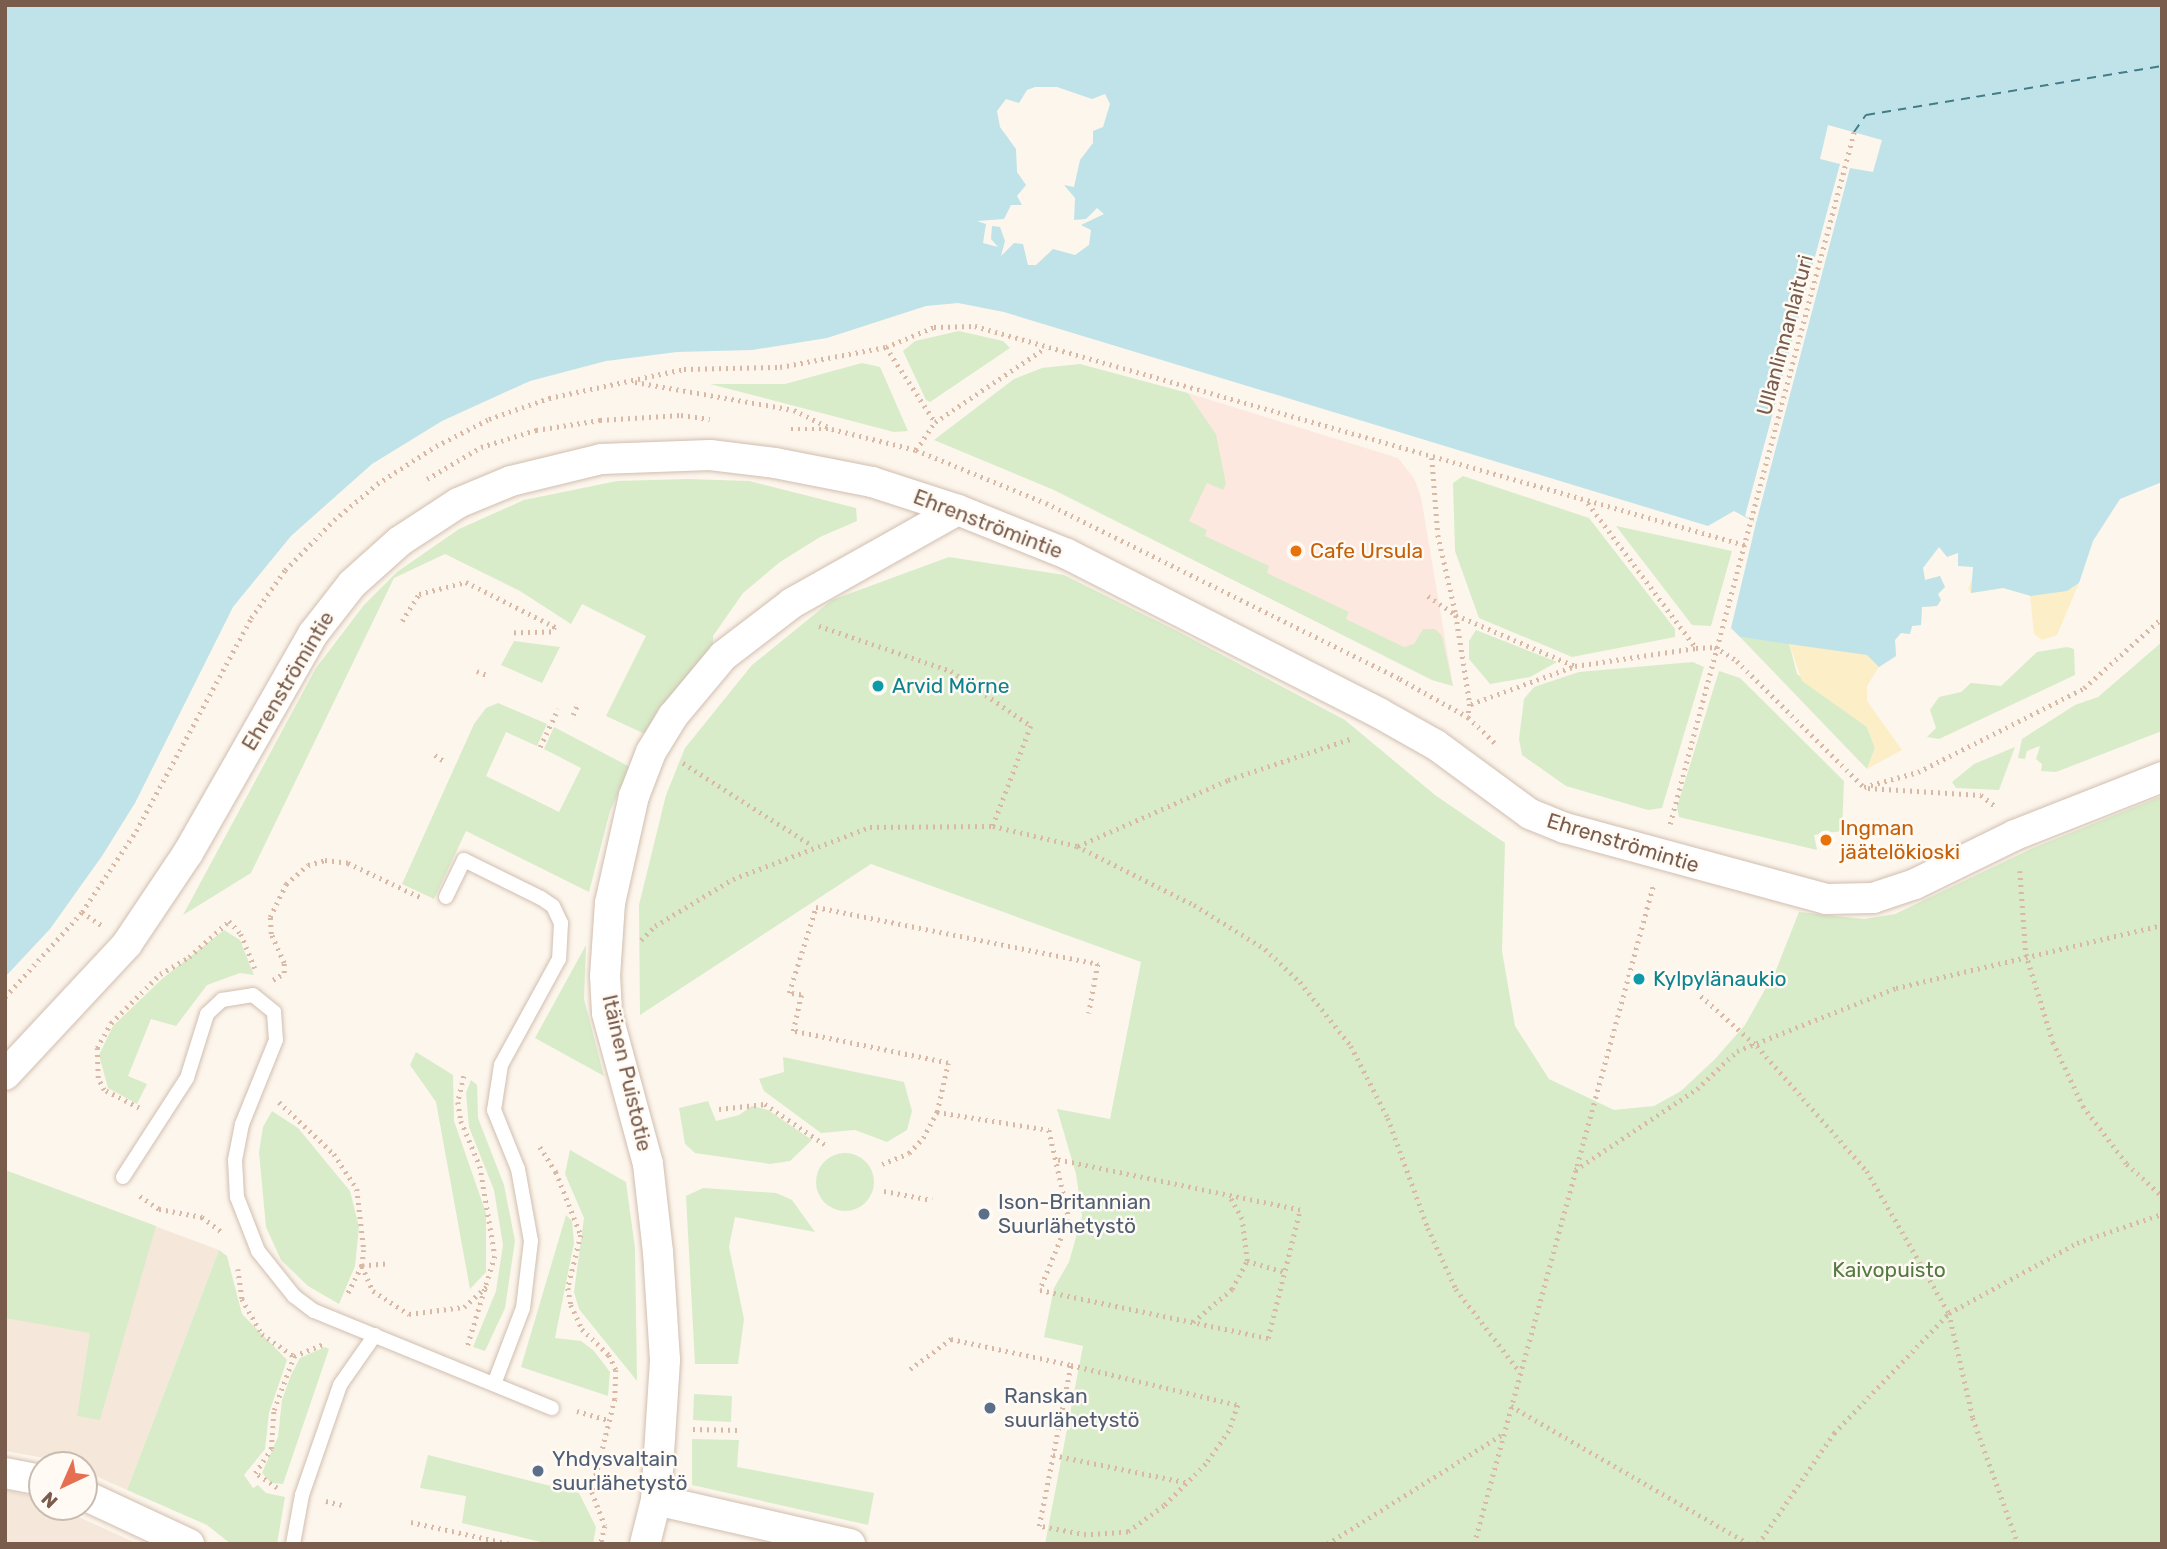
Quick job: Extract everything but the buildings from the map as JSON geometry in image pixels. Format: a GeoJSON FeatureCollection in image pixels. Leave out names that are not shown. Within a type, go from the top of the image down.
{"type":"FeatureCollection","features":[{"type":"Feature","properties":{"kind":"street","name":"Ehrenströmintie"},"geometry":{"type":"LineString","coordinates":[[5,1075],[134,934],[188,853],[331,609],[400,541],[458,503],[554,468],[651,455],[710,455],[872,482],[958,510],[1067,554],[1379,713],[1436,745],[1530,814],[1665,841],[1826,899],[1873,898],[1915,884],[2101,799],[2162,777]]}},
{"type":"Feature","properties":{"kind":"street","name":"Itäinen Puistotie"},"geometry":{"type":"LineString","coordinates":[[645,1544],[656,1500],[665,1360],[658,1252],[648,1164],[607,1013],[605,976],[610,903],[634,796],[651,752],[673,716],[716,664],[761,625],[871,556],[958,510]]}},
{"type":"Feature","properties":{"kind":"street"},"geometry":{"type":"LineString","coordinates":[[5,1473],[28,1477]]}},
{"type":"Feature","properties":{"kind":"street"},"geometry":{"type":"LineString","coordinates":[[656,1500],[850,1544]]}},
{"type":"Feature","properties":{"kind":"street"},"geometry":{"type":"LineString","coordinates":[[98,1501],[188,1543]]}},
{"type":"Feature","properties":{"kind":"lane"},"geometry":{"type":"LineString","coordinates":[[446,897],[464,860],[541,898],[553,906],[561,923],[559,960],[501,1065],[494,1110],[519,1169],[531,1241],[523,1308],[494,1384]]}},
{"type":"Feature","properties":{"kind":"lane"},"geometry":{"type":"LineString","coordinates":[[127,1182],[187,1078],[207,1014],[222,1000],[253,995],[274,1012],[276,1040],[242,1124],[235,1160],[244,1225],[258,1251],[294,1296],[314,1311],[552,1408]]}},
{"type":"Feature","properties":{"kind":"lane"},"geometry":{"type":"LineString","coordinates":[[292,1544],[302,1495],[340,1385],[375,1335]]}},
{"type":"Feature","properties":{"kind":"path","name":"Ullanlinnanlaituri"},"geometry":{"type":"LineString","coordinates":[[1474,1544],[1854,132]]}},
{"type":"Feature","properties":{"kind":"path"},"geometry":{"type":"LineString","coordinates":[[5,997],[82,912],[181,754],[251,618],[285,570],[334,520],[426,452],[489,419],[549,398],[684,369],[780,368],[886,347],[934,327],[975,327],[1745,545]]}},
{"type":"Feature","properties":{"kind":"path"},"geometry":{"type":"LineString","coordinates":[[886,347],[935,422]]}},
{"type":"Feature","properties":{"kind":"path"},"geometry":{"type":"LineString","coordinates":[[916,450],[935,422],[1046,347]]}},
{"type":"Feature","properties":{"kind":"path"},"geometry":{"type":"LineString","coordinates":[[631,381],[794,410],[832,429]]}},
{"type":"Feature","properties":{"kind":"path"},"geometry":{"type":"LineString","coordinates":[[418,486],[481,447],[536,430],[681,415],[722,420]]}},
{"type":"Feature","properties":{"kind":"path"},"geometry":{"type":"LineString","coordinates":[[776,427],[832,429],[916,450],[1147,549],[1400,679],[1468,717],[1503,751]]}},
{"type":"Feature","properties":{"kind":"path"},"geometry":{"type":"LineString","coordinates":[[1432,458],[1438,535],[1456,615],[1470,704],[1468,717]]}},
{"type":"Feature","properties":{"kind":"path"},"geometry":{"type":"LineString","coordinates":[[1587,502],[1696,648]]}},
{"type":"Feature","properties":{"kind":"path"},"geometry":{"type":"LineString","coordinates":[[402,621],[419,594],[466,582],[555,627],[551,632],[509,633]]}},
{"type":"Feature","properties":{"kind":"path"},"geometry":{"type":"LineString","coordinates":[[1428,596],[1456,615],[1575,666]]}},
{"type":"Feature","properties":{"kind":"path"},"geometry":{"type":"LineString","coordinates":[[1864,787],[1918,772],[2084,688],[2162,618]]}},
{"type":"Feature","properties":{"kind":"path"},"geometry":{"type":"LineString","coordinates":[[816,623],[951,671],[1031,726],[993,827]]}},
{"type":"Feature","properties":{"kind":"path"},"geometry":{"type":"LineString","coordinates":[[1470,704],[1575,666],[1715,647],[1737,661],[1864,787],[1980,795],[2004,813]]}},
{"type":"Feature","properties":{"kind":"path"},"geometry":{"type":"LineString","coordinates":[[477,670],[487,675]]}},
{"type":"Feature","properties":{"kind":"path"},"geometry":{"type":"LineString","coordinates":[[1077,846],[1228,780],[1364,734],[1400,679]]}},
{"type":"Feature","properties":{"kind":"path"},"geometry":{"type":"LineString","coordinates":[[573,715],[579,702]]}},
{"type":"Feature","properties":{"kind":"path"},"geometry":{"type":"LineString","coordinates":[[540,747],[558,709]]}},
{"type":"Feature","properties":{"kind":"path"},"geometry":{"type":"LineString","coordinates":[[435,755],[444,761]]}},
{"type":"Feature","properties":{"kind":"path"},"geometry":{"type":"LineString","coordinates":[[673,757],[813,846]]}},
{"type":"Feature","properties":{"kind":"path"},"geometry":{"type":"LineString","coordinates":[[1657,823],[1665,841],[1682,830]]}},
{"type":"Feature","properties":{"kind":"path"},"geometry":{"type":"LineString","coordinates":[[605,976],[655,926],[733,878],[870,827],[993,827],[1077,846],[1194,905],[1265,949],[1300,982],[1351,1046],[1388,1118],[1428,1228],[1456,1289],[1520,1373]]}},
{"type":"Feature","properties":{"kind":"path"},"geometry":{"type":"LineString","coordinates":[[162,1118],[104,1090],[94,1060],[111,1023],[160,974],[189,957],[229,921],[261,976],[279,979],[284,963],[271,934],[276,899],[295,875],[325,860],[348,863],[429,902]]}},
{"type":"Feature","properties":{"kind":"path"},"geometry":{"type":"LineString","coordinates":[[2020,867],[2026,954],[2053,1042],[2083,1106],[2127,1164],[2162,1196]]}},
{"type":"Feature","properties":{"kind":"path"},"geometry":{"type":"LineString","coordinates":[[882,1164],[909,1153],[937,1112],[948,1063],[793,1031],[801,995],[789,993],[816,906],[1098,964],[1089,1013]]}},
{"type":"Feature","properties":{"kind":"path"},"geometry":{"type":"LineString","coordinates":[[82,912],[107,930]]}},
{"type":"Feature","properties":{"kind":"path"},"geometry":{"type":"LineString","coordinates":[[1575,1170],[1697,1090],[1737,1051],[1757,1046],[1896,989],[2026,954],[2162,925]]}},
{"type":"Feature","properties":{"kind":"path"},"geometry":{"type":"LineString","coordinates":[[1701,996],[1757,1046],[1867,1171],[1949,1313],[1973,1418],[2018,1544]]}},
{"type":"Feature","properties":{"kind":"path"},"geometry":{"type":"LineString","coordinates":[[460,1370],[495,1256],[480,1166],[461,1121],[458,1102],[464,1076]]}},
{"type":"Feature","properties":{"kind":"path"},"geometry":{"type":"LineString","coordinates":[[259,1082],[334,1154],[358,1189],[365,1226],[362,1266],[342,1306]]}},
{"type":"Feature","properties":{"kind":"path"},"geometry":{"type":"LineString","coordinates":[[719,1109],[765,1104],[827,1146]]}},
{"type":"Feature","properties":{"kind":"path"},"geometry":{"type":"LineString","coordinates":[[937,1112],[1049,1130],[1058,1160],[1069,1219],[1040,1290],[1268,1338],[1300,1210],[1058,1160]]}},
{"type":"Feature","properties":{"kind":"path"},"geometry":{"type":"LineString","coordinates":[[536,1141],[556,1171],[581,1235],[568,1288],[571,1305],[582,1329],[609,1355],[616,1370],[615,1399],[592,1492],[606,1526],[601,1544]]}},
{"type":"Feature","properties":{"kind":"path"},"geometry":{"type":"LineString","coordinates":[[127,1182],[159,1209],[202,1217],[228,1241]]}},
{"type":"Feature","properties":{"kind":"path"},"geometry":{"type":"LineString","coordinates":[[884,1191],[932,1200]]}},
{"type":"Feature","properties":{"kind":"path"},"geometry":{"type":"LineString","coordinates":[[1192,1322],[1232,1289],[1247,1261],[1241,1219],[1229,1196]]}},
{"type":"Feature","properties":{"kind":"path"},"geometry":{"type":"LineString","coordinates":[[1758,1544],[1834,1433],[1949,1313],[2077,1243],[2162,1214]]}},
{"type":"Feature","properties":{"kind":"path"},"geometry":{"type":"LineString","coordinates":[[1247,1261],[1285,1272]]}},
{"type":"Feature","properties":{"kind":"path"},"geometry":{"type":"LineString","coordinates":[[237,1263],[242,1299],[255,1325],[294,1356]]}},
{"type":"Feature","properties":{"kind":"path"},"geometry":{"type":"LineString","coordinates":[[362,1266],[385,1265]]}},
{"type":"Feature","properties":{"kind":"path"},"geometry":{"type":"LineString","coordinates":[[362,1266],[373,1291],[409,1314],[464,1307],[488,1284]]}},
{"type":"Feature","properties":{"kind":"path"},"geometry":{"type":"LineString","coordinates":[[910,1369],[951,1339],[1071,1365],[1238,1405],[1229,1431],[1189,1483],[1128,1532],[1086,1535],[1039,1527],[1071,1365]]}},
{"type":"Feature","properties":{"kind":"path"},"geometry":{"type":"LineString","coordinates":[[271,1488],[255,1473],[271,1449],[274,1410],[294,1356],[327,1342]]}},
{"type":"Feature","properties":{"kind":"path"},"geometry":{"type":"LineString","coordinates":[[1511,1406],[1749,1544]]}},
{"type":"Feature","properties":{"kind":"path"},"geometry":{"type":"LineString","coordinates":[[685,1429],[740,1430]]}},
{"type":"Feature","properties":{"kind":"path"},"geometry":{"type":"LineString","coordinates":[[1327,1544],[1504,1433]]}},
{"type":"Feature","properties":{"kind":"path"},"geometry":{"type":"LineString","coordinates":[[1053,1455],[1189,1483]]}},
{"type":"Feature","properties":{"kind":"path"},"geometry":{"type":"LineString","coordinates":[[411,1522],[510,1544]]}},
{"type":"Feature","properties":{"kind":"shaded area"},"geometry":{"type":"Polygon","coordinates":[[[1188,393],[1398,458],[1414,478],[1421,497],[1453,686],[1432,680],[1164,544],[1216,434],[1188,393]]]}},
{"type":"Feature","properties":{"kind":"shaded area"},"geometry":{"type":"Polygon","coordinates":[[[5,1170],[219,1250],[127,1490],[98,1477],[98,1451],[28,1451],[28,1455],[5,1451],[5,1170]]]}},
{"type":"Feature","properties":{"kind":"shaded area"},"geometry":{"type":"Polygon","coordinates":[[[5,1490],[28,1495],[28,1521],[88,1521],[138,1544],[5,1544],[5,1490]]]}},
{"type":"Feature","properties":{"kind":"green space"},"geometry":{"type":"Polygon","coordinates":[[[959,331],[1003,341],[1010,348],[930,402],[926,400],[903,351],[915,341],[959,331]]]}},
{"type":"Feature","properties":{"kind":"green space"},"geometry":{"type":"Polygon","coordinates":[[[862,363],[880,367],[908,431],[894,432],[710,384],[785,384],[862,363]]]}},
{"type":"Feature","properties":{"kind":"green space"},"geometry":{"type":"Polygon","coordinates":[[[1080,364],[1188,393],[1216,434],[1226,484],[1223,490],[1207,483],[1189,521],[1207,530],[1205,536],[1269,566],[1267,573],[1349,612],[1346,619],[1404,647],[1414,644],[1423,629],[1435,629],[1442,636],[1453,686],[1432,680],[1054,490],[934,440],[1014,379],[1042,368],[1080,364]]]}},
{"type":"Feature","properties":{"kind":"green space"},"geometry":{"type":"Polygon","coordinates":[[[1463,476],[1589,518],[1675,629],[1675,637],[1572,657],[1479,618],[1455,551],[1453,483],[1463,476]]]}},
{"type":"Feature","properties":{"kind":"green space"},"geometry":{"type":"Polygon","coordinates":[[[617,481],[749,481],[856,508],[857,521],[820,537],[780,562],[743,593],[713,636],[713,652],[659,708],[645,734],[606,716],[646,636],[582,604],[571,624],[520,591],[445,554],[394,578],[251,873],[183,915],[316,668],[364,605],[397,572],[459,529],[524,500],[617,481]]]}},
{"type":"Feature","properties":{"kind":"green space"},"geometry":{"type":"Polygon","coordinates":[[[1616,526],[1732,551],[1711,626],[1692,625],[1616,526]]]}},
{"type":"Feature","properties":{"kind":"green space","name":"Kaivopuisto"},"geometry":{"type":"Polygon","coordinates":[[[949,557],[1064,575],[1177,631],[1345,720],[1435,795],[1505,843],[1502,951],[1515,1026],[1549,1079],[1614,1110],[1654,1106],[1681,1091],[1715,1059],[1745,1025],[1776,970],[1799,912],[1864,919],[1895,914],[2033,848],[2162,796],[2162,1544],[1045,1544],[1083,1346],[1044,1337],[1054,1288],[1069,1262],[1082,1216],[1076,1174],[1057,1109],[1110,1119],[1141,962],[871,864],[640,1015],[639,905],[666,795],[685,748],[752,665],[832,600],[949,557]]]}},
{"type":"Feature","properties":{"kind":"green space"},"geometry":{"type":"Polygon","coordinates":[[[1476,630],[1557,662],[1530,677],[1490,684],[1469,659],[1469,641],[1476,630]]]}},
{"type":"Feature","properties":{"kind":"green space"},"geometry":{"type":"Polygon","coordinates":[[[1740,637],[1789,643],[1797,674],[1867,727],[1875,748],[1867,769],[1740,637]]]}},
{"type":"Feature","properties":{"kind":"green space"},"geometry":{"type":"Polygon","coordinates":[[[514,641],[560,647],[542,683],[501,665],[514,641]]]}},
{"type":"Feature","properties":{"kind":"green space"},"geometry":{"type":"Polygon","coordinates":[[[2162,642],[2162,731],[2056,772],[2041,771],[2042,764],[2036,759],[2040,746],[2027,751],[2025,759],[2018,758],[2022,739],[2075,705],[2098,697],[2162,642]]]}},
{"type":"Feature","properties":{"kind":"green space"},"geometry":{"type":"Polygon","coordinates":[[[2067,647],[2074,649],[2075,675],[1939,739],[1927,737],[1936,728],[1930,710],[1939,697],[1961,692],[1971,683],[2001,686],[2037,652],[2067,647]]]}},
{"type":"Feature","properties":{"kind":"green space"},"geometry":{"type":"Polygon","coordinates":[[[1693,662],[1704,667],[1662,808],[1648,810],[1566,786],[1522,755],[1519,739],[1524,699],[1534,687],[1579,672],[1693,662]]]}},
{"type":"Feature","properties":{"kind":"green space"},"geometry":{"type":"Polygon","coordinates":[[[1719,671],[1740,678],[1844,781],[1842,831],[1814,835],[1817,850],[1679,817],[1677,807],[1719,671]]]}},
{"type":"Feature","properties":{"kind":"green space"},"geometry":{"type":"Polygon","coordinates":[[[498,703],[547,724],[537,746],[506,732],[486,776],[559,812],[581,768],[544,749],[554,727],[630,767],[610,811],[589,892],[466,831],[434,899],[402,884],[474,724],[486,708],[498,703]]]}},
{"type":"Feature","properties":{"kind":"green space"},"geometry":{"type":"Polygon","coordinates":[[[2015,747],[1999,790],[1956,788],[1952,782],[1974,764],[2015,747]]]}},
{"type":"Feature","properties":{"kind":"green space"},"geometry":{"type":"Polygon","coordinates":[[[224,930],[240,940],[254,975],[240,973],[207,985],[176,1026],[151,1019],[128,1076],[147,1084],[137,1104],[108,1088],[99,1055],[113,1026],[163,978],[224,930]]]}},
{"type":"Feature","properties":{"kind":"green space"},"geometry":{"type":"Polygon","coordinates":[[[586,945],[584,999],[604,1076],[535,1038],[586,945]]]}},
{"type":"Feature","properties":{"kind":"green space"},"geometry":{"type":"Polygon","coordinates":[[[416,1052],[453,1075],[454,1121],[486,1213],[486,1272],[470,1289],[436,1102],[410,1065],[416,1052]]]}},
{"type":"Feature","properties":{"kind":"green space"},"geometry":{"type":"Polygon","coordinates":[[[783,1057],[904,1082],[912,1111],[907,1130],[887,1142],[855,1130],[821,1133],[764,1091],[759,1079],[784,1072],[783,1057]]]}},
{"type":"Feature","properties":{"kind":"green space"},"geometry":{"type":"Polygon","coordinates":[[[471,1080],[477,1085],[478,1118],[504,1185],[515,1241],[505,1308],[485,1351],[473,1347],[496,1291],[503,1245],[494,1190],[469,1127],[466,1093],[471,1080]]]}},
{"type":"Feature","properties":{"kind":"green space"},"geometry":{"type":"Polygon","coordinates":[[[708,1101],[716,1121],[739,1115],[752,1106],[768,1110],[812,1140],[790,1161],[770,1164],[695,1153],[685,1144],[679,1108],[708,1101]]]}},
{"type":"Feature","properties":{"kind":"green space"},"geometry":{"type":"Polygon","coordinates":[[[272,1111],[298,1128],[350,1191],[359,1227],[355,1266],[339,1304],[308,1286],[281,1260],[266,1227],[259,1152],[263,1127],[272,1111]]]}},
{"type":"Feature","properties":{"kind":"green space"},"geometry":{"type":"Polygon","coordinates":[[[570,1150],[626,1182],[635,1248],[637,1381],[579,1309],[574,1292],[584,1218],[565,1174],[570,1150]]]}},
{"type":"Feature","properties":{"kind":"green space"},"geometry":{"type":"Polygon","coordinates":[[[839,1153],[851,1153],[866,1161],[874,1176],[874,1188],[866,1203],[851,1211],[839,1211],[824,1203],[816,1188],[816,1176],[824,1161],[839,1153]]]}},
{"type":"Feature","properties":{"kind":"green space"},"geometry":{"type":"Polygon","coordinates":[[[5,1170],[156,1226],[100,1420],[77,1416],[90,1333],[5,1318],[5,1170]]]}},
{"type":"Feature","properties":{"kind":"green space"},"geometry":{"type":"Polygon","coordinates":[[[703,1188],[776,1193],[792,1200],[815,1232],[735,1217],[729,1247],[744,1319],[738,1364],[695,1364],[686,1196],[703,1188]]]}},
{"type":"Feature","properties":{"kind":"green space"},"geometry":{"type":"Polygon","coordinates":[[[566,1215],[572,1221],[574,1243],[555,1338],[581,1341],[594,1351],[610,1372],[608,1396],[521,1367],[566,1215]]]}},
{"type":"Feature","properties":{"kind":"green space"},"geometry":{"type":"Polygon","coordinates":[[[219,1250],[227,1256],[242,1314],[287,1360],[269,1413],[265,1449],[244,1475],[253,1488],[258,1485],[266,1493],[285,1497],[277,1544],[231,1544],[207,1525],[127,1490],[219,1250]]]}},
{"type":"Feature","properties":{"kind":"green space"},"geometry":{"type":"Polygon","coordinates":[[[325,1347],[329,1349],[283,1484],[271,1483],[262,1473],[278,1437],[282,1400],[291,1375],[300,1358],[325,1347]]]}},
{"type":"Feature","properties":{"kind":"green space"},"geometry":{"type":"Polygon","coordinates":[[[694,1394],[732,1396],[731,1422],[693,1420],[694,1394]]]}},
{"type":"Feature","properties":{"kind":"green space"},"geometry":{"type":"Polygon","coordinates":[[[692,1439],[739,1440],[737,1467],[874,1493],[868,1525],[692,1485],[692,1439]]]}},
{"type":"Feature","properties":{"kind":"green space"},"geometry":{"type":"Polygon","coordinates":[[[428,1455],[579,1493],[596,1527],[593,1544],[549,1544],[462,1523],[466,1496],[420,1488],[428,1455]]]}},
{"type":"Feature","properties":{"kind":"sand"},"geometry":{"type":"Polygon","coordinates":[[[1971,562],[2067,591],[2079,583],[2057,635],[2042,640],[2034,634],[2030,595],[2023,591],[2004,588],[1971,593],[1968,589],[1975,572],[1971,562]]]}},
{"type":"Feature","properties":{"kind":"sand"},"geometry":{"type":"Polygon","coordinates":[[[1923,568],[1925,580],[1940,576],[1945,587],[1938,594],[1941,600],[1937,606],[1922,607],[1921,625],[1912,626],[1910,634],[1901,633],[1895,640],[1896,656],[1879,667],[1867,686],[1867,701],[1902,750],[1867,769],[1875,748],[1867,727],[1802,681],[1789,643],[1830,648],[1923,568]]]}},
{"type":"Feature","properties":{"kind":"water"},"geometry":{"type":"Polygon","coordinates":[[[5,5],[2162,5],[2162,482],[2120,499],[2093,541],[2079,583],[2067,591],[2031,596],[2003,588],[1971,593],[1973,567],[1958,566],[1958,553],[1947,557],[1939,547],[1923,568],[1925,580],[1940,576],[1945,587],[1938,594],[1941,600],[1937,606],[1922,607],[1921,625],[1912,626],[1910,634],[1901,633],[1895,640],[1896,656],[1879,667],[1867,655],[1740,637],[1731,628],[1756,523],[1734,511],[1708,526],[1004,312],[958,303],[926,306],[827,338],[752,350],[677,352],[606,361],[530,381],[442,421],[372,464],[291,536],[233,607],[135,803],[102,856],[50,929],[5,977],[5,5]],[[1035,87],[1027,90],[1019,103],[1006,99],[997,111],[1000,127],[1016,149],[1017,172],[1026,185],[1017,196],[1022,205],[1011,205],[1004,219],[977,221],[986,224],[983,243],[998,247],[991,239],[992,226],[1000,227],[1005,241],[1001,256],[1014,243],[1023,244],[1028,265],[1036,265],[1053,249],[1075,255],[1089,245],[1091,230],[1081,225],[1104,214],[1097,208],[1086,219],[1074,220],[1075,198],[1064,185],[1074,187],[1080,160],[1093,143],[1093,131],[1103,127],[1110,104],[1105,94],[1092,99],[1057,87],[1035,87]]]}},
{"type":"Feature","properties":{"kind":"pier"},"geometry":{"type":"Polygon","coordinates":[[[1828,125],[1882,140],[1873,172],[1850,168],[1756,523],[1745,516],[1840,164],[1820,159],[1828,125]]]}},
{"type":"Feature","properties":{"kind":"ferry route"},"geometry":{"type":"LineString","coordinates":[[1854,132],[1866,115],[2162,66]]}},
{"type":"Feature","properties":{"kind":"place","name":"Cafe Ursula"},"geometry":{"type":"Point","coordinates":[1296,551]}},
{"type":"Feature","properties":{"kind":"place","name":"Arvid Mörne"},"geometry":{"type":"Point","coordinates":[878,686]}},
{"type":"Feature","properties":{"kind":"place","name":"Ingman jäätelökioski"},"geometry":{"type":"Point","coordinates":[1826,840]}},
{"type":"Feature","properties":{"kind":"place","name":"Kylpylänaukio"},"geometry":{"type":"Point","coordinates":[1639,979]}},
{"type":"Feature","properties":{"kind":"place","name":"Ison-Britannian Suurlähetystö"},"geometry":{"type":"Point","coordinates":[984,1214]}},
{"type":"Feature","properties":{"kind":"place","name":"Ranskan suurlähetystö"},"geometry":{"type":"Point","coordinates":[990,1408]}},
{"type":"Feature","properties":{"kind":"place","name":"Yhdysvaltain suurlähetystö"},"geometry":{"type":"Point","coordinates":[538,1471]}}]}
